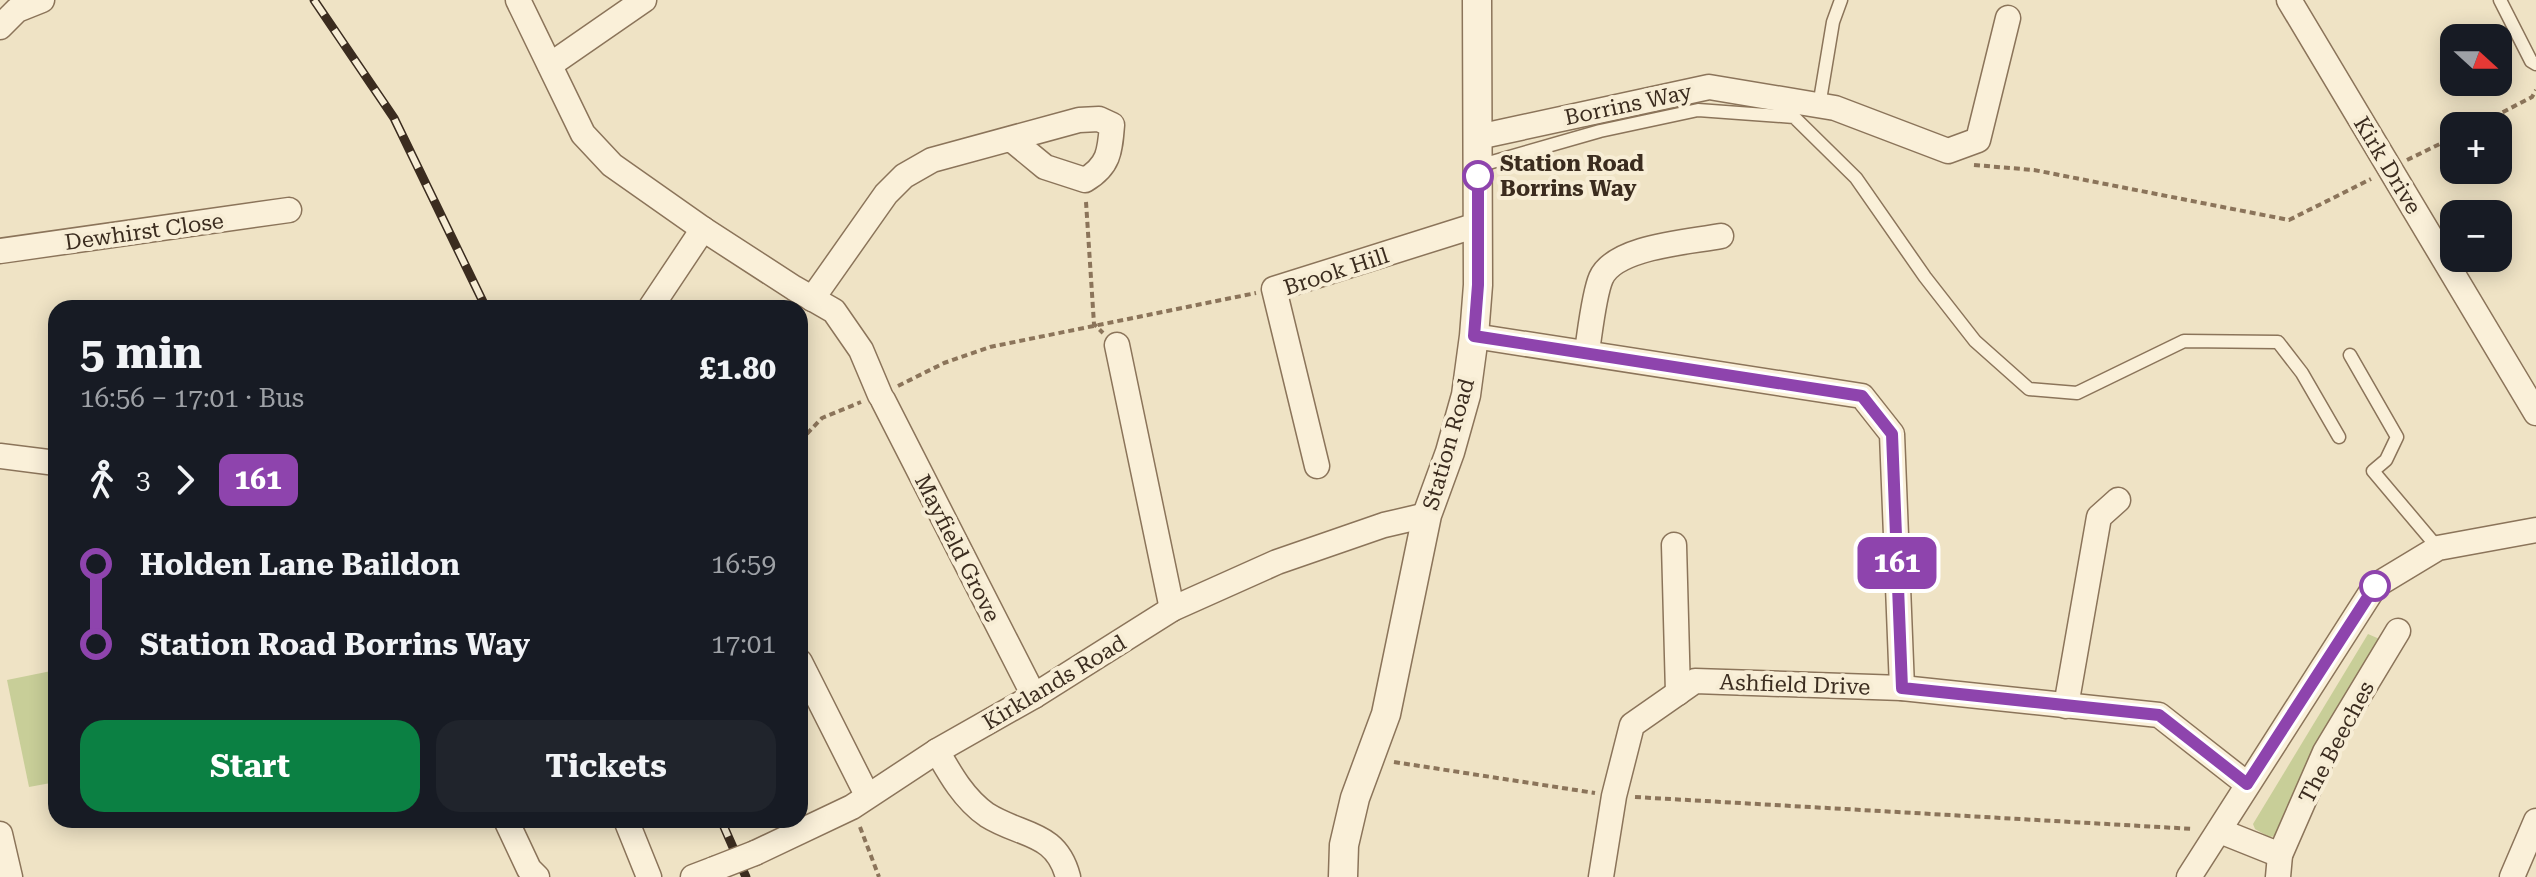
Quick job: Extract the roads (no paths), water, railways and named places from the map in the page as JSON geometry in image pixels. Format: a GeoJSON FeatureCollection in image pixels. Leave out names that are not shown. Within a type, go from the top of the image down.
{"type":"FeatureCollection","features":[{"type":"Feature","properties":{"kind":"street"},"geometry":{"type":"LineString","coordinates":[[0,27],[17,10],[42,0]]}},
{"type":"Feature","properties":{"kind":"street","name":"Mayfield Grove"},"geometry":{"type":"LineString","coordinates":[[518,0],[583,134],[612,165],[703,229],[834,311],[861,350],[881,397],[1034,696]]}},
{"type":"Feature","properties":{"kind":"street"},"geometry":{"type":"LineString","coordinates":[[550,65],[644,0]]}},
{"type":"Feature","properties":{"kind":"street","name":"Station Road"},"geometry":{"type":"LineString","coordinates":[[1343,877],[1344,845],[1355,798],[1386,714],[1427,515],[1466,395],[1478,285],[1477,0]]}},
{"type":"Feature","properties":{"kind":"street","name":"Kirk Drive"},"geometry":{"type":"LineString","coordinates":[[2289,0],[2536,413]]}},
{"type":"Feature","properties":{"kind":"street","name":"Borrins Way"},"geometry":{"type":"LineString","coordinates":[[1478,137],[1709,87],[1835,108],[1948,151],[1978,140],[2008,18]]}},
{"type":"Feature","properties":{"kind":"street"},"geometry":{"type":"LineString","coordinates":[[812,299],[886,194],[904,176],[932,160],[1079,120],[1116,118],[1105,161],[1099,172],[1085,180],[1045,167],[1011,139]]}},
{"type":"Feature","properties":{"kind":"street","name":"Dewhirst Close"},"geometry":{"type":"LineString","coordinates":[[0,251],[289,210]]}},
{"type":"Feature","properties":{"kind":"street","name":"Brook Hill"},"geometry":{"type":"LineString","coordinates":[[1317,466],[1274,289],[1477,225]]}},
{"type":"Feature","properties":{"kind":"street"},"geometry":{"type":"LineString","coordinates":[[656,300],[703,229]]}},
{"type":"Feature","properties":{"kind":"street"},"geometry":{"type":"LineString","coordinates":[[1587,351],[1601,277],[1615,260],[1637,252],[1721,236]]}},
{"type":"Feature","properties":{"kind":"street"},"geometry":{"type":"LineString","coordinates":[[1474,336],[1587,351],[1862,396],[1892,434],[1902,688]]}},
{"type":"Feature","properties":{"kind":"street"},"geometry":{"type":"LineString","coordinates":[[1117,345],[1172,609]]}},
{"type":"Feature","properties":{"kind":"street"},"geometry":{"type":"LineString","coordinates":[[0,456],[48,462]]}},
{"type":"Feature","properties":{"kind":"street"},"geometry":{"type":"LineString","coordinates":[[2066,706],[2099,517],[2118,500]]}},
{"type":"Feature","properties":{"kind":"street","name":"Kirklands Road"},"geometry":{"type":"LineString","coordinates":[[808,827],[860,801],[1172,609],[1277,562],[1384,525],[1427,515]]}},
{"type":"Feature","properties":{"kind":"street"},"geometry":{"type":"LineString","coordinates":[[2189,877],[2375,586],[2438,548],[2536,530]]}},
{"type":"Feature","properties":{"kind":"street"},"geometry":{"type":"LineString","coordinates":[[1674,545],[1678,693]]}},
{"type":"Feature","properties":{"kind":"street","name":"The Beeches"},"geometry":{"type":"LineString","coordinates":[[2220,831],[2279,866],[2325,752],[2398,631]]}},
{"type":"Feature","properties":{"kind":"street"},"geometry":{"type":"LineString","coordinates":[[808,681],[860,801]]}},
{"type":"Feature","properties":{"kind":"street","name":"Ashfield Drive"},"geometry":{"type":"LineString","coordinates":[[1601,877],[1614,796],[1632,725],[1695,681],[1902,688],[2159,715],[2247,784]]}},
{"type":"Feature","properties":{"kind":"street"},"geometry":{"type":"LineString","coordinates":[[937,751],[956,784],[985,813],[1053,847],[1064,862],[1068,877]]}},
{"type":"Feature","properties":{"kind":"street"},"geometry":{"type":"LineString","coordinates":[[2512,877],[2535,824]]}},
{"type":"Feature","properties":{"kind":"street"},"geometry":{"type":"LineString","coordinates":[[510,828],[529,869],[537,877]]}},
{"type":"Feature","properties":{"kind":"street"},"geometry":{"type":"LineString","coordinates":[[629,828],[649,877]]}},
{"type":"Feature","properties":{"kind":"street","name":"Kirklands Road"},"geometry":{"type":"LineString","coordinates":[[703,873],[755,853],[805,828]]}},
{"type":"Feature","properties":{"kind":"street"},"geometry":{"type":"LineString","coordinates":[[0,834],[10,877]]}},
{"type":"Feature","properties":{"kind":"lane"},"geometry":{"type":"LineString","coordinates":[[1819,106],[1833,22],[1841,0]]}},
{"type":"Feature","properties":{"kind":"lane"},"geometry":{"type":"LineString","coordinates":[[2500,0],[2531,61],[2536,64]]}},
{"type":"Feature","properties":{"kind":"lane"},"geometry":{"type":"LineString","coordinates":[[1478,166],[1600,131],[1698,110],[1794,117],[1856,178],[1925,277],[1975,341],[2029,389],[2077,393],[2184,341],[2278,342],[2302,373],[2339,437]]}},
{"type":"Feature","properties":{"kind":"lane"},"geometry":{"type":"LineString","coordinates":[[2350,355],[2397,437],[2386,460],[2373,471],[2438,548]]}},
{"type":"Feature","properties":{"kind":"railway"},"geometry":{"type":"LineString","coordinates":[[314,0],[394,118],[482,300]]}},
{"type":"Feature","properties":{"kind":"railway"},"geometry":{"type":"LineString","coordinates":[[725,828],[746,877]]}},
{"type":"Feature","properties":{"kind":"place","name":"Station Road Borrins Way"},"geometry":{"type":"Point","coordinates":[1478,176]}}]}
